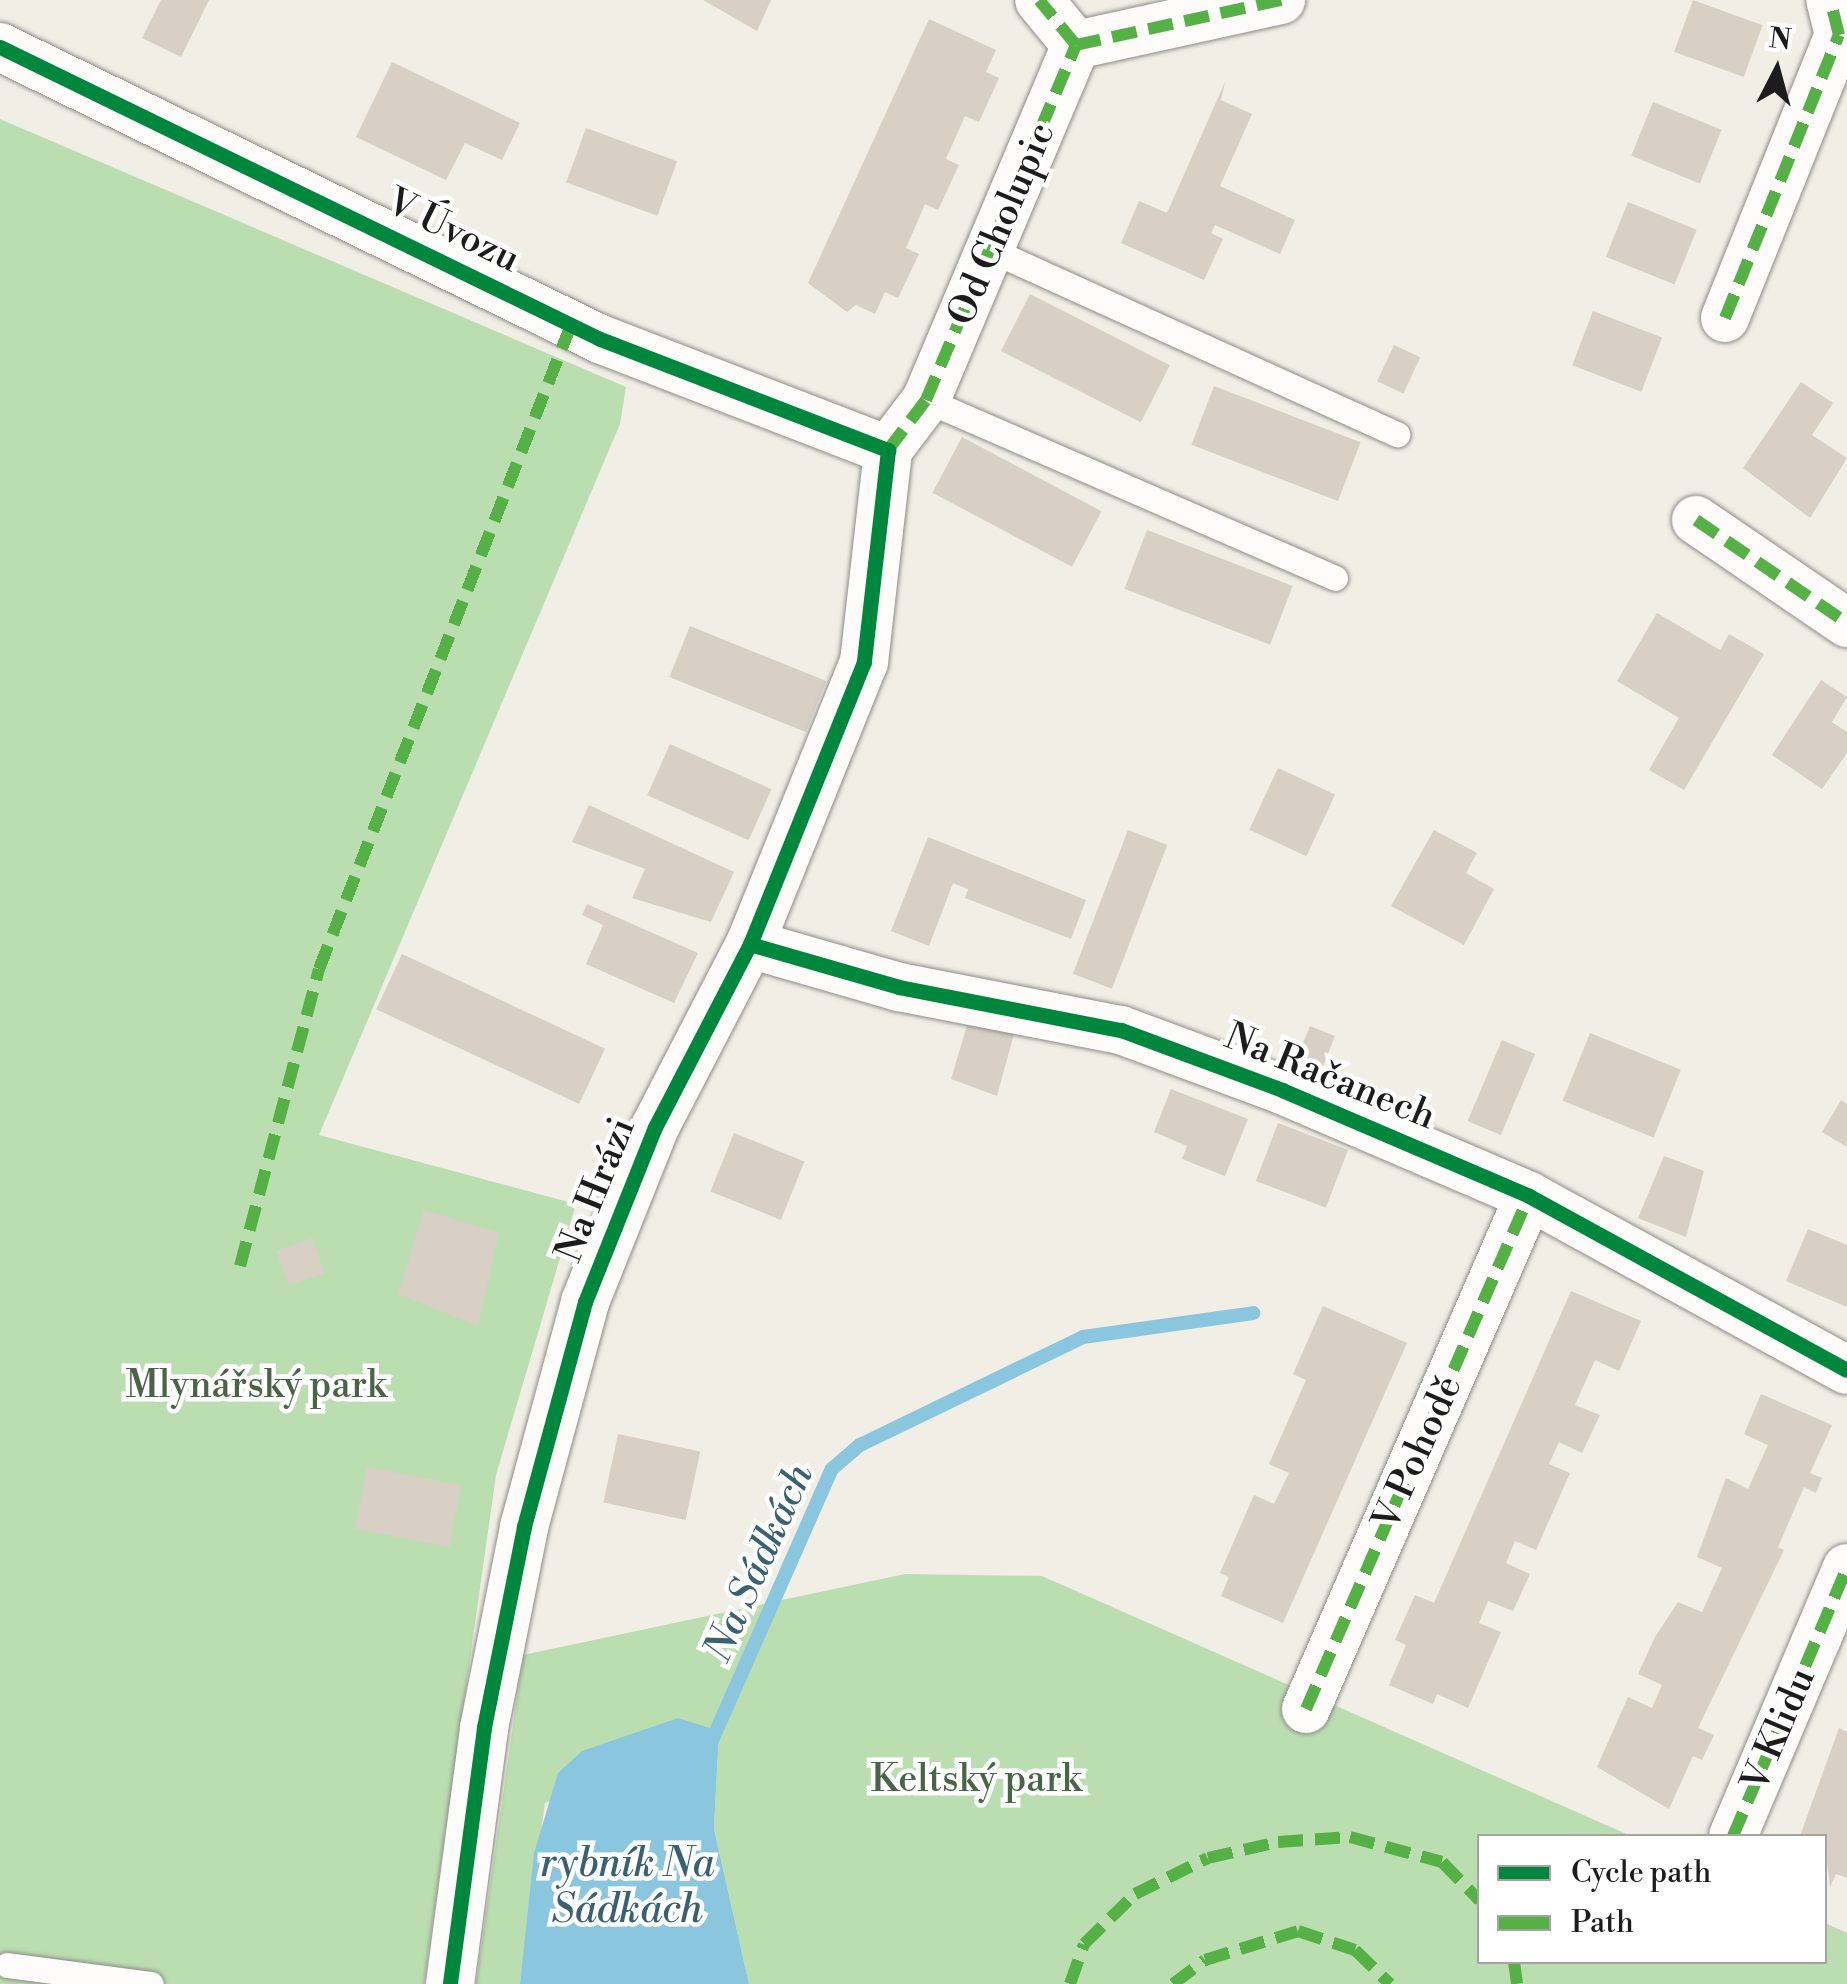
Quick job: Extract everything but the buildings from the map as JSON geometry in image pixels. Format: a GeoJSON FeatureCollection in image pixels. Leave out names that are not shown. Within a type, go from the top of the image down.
{"type":"FeatureCollection","features":[{"type":"Feature","properties":{"kind":"street"},"geometry":{"type":"LineString","coordinates":[[1034,2],[1076,45],[1281,0]]}},
{"type":"Feature","properties":{"kind":"street"},"geometry":{"type":"LineString","coordinates":[[1726,318],[1839,25]]}},
{"type":"Feature","properties":{"kind":"street","name":"Od Cholupic"},"geometry":{"type":"LineString","coordinates":[[888,450],[926,400],[993,252],[1076,45]]}},
{"type":"Feature","properties":{"kind":"street","name":"V Úvozu"},"geometry":{"type":"LineString","coordinates":[[0,47],[600,339],[888,450]]}},
{"type":"Feature","properties":{"kind":"street","name":"Na Hrázi"},"geometry":{"type":"LineString","coordinates":[[450,1984],[484,1728],[524,1526],[585,1302],[655,1128],[750,944],[864,662],[888,450]]}},
{"type":"Feature","properties":{"kind":"street"},"geometry":{"type":"LineString","coordinates":[[1696,520],[1847,623]]}},
{"type":"Feature","properties":{"kind":"street","name":"Na Račanech"},"geometry":{"type":"LineString","coordinates":[[750,944],[898,987],[1121,1030],[1529,1196],[1847,1370]]}},
{"type":"Feature","properties":{"kind":"street","name":"V Pohodě"},"geometry":{"type":"LineString","coordinates":[[1306,1709],[1529,1196]]}},
{"type":"Feature","properties":{"kind":"street","name":"V Klidu"},"geometry":{"type":"LineString","coordinates":[[1735,1834],[1847,1568]]}},
{"type":"Feature","properties":{"kind":"lane"},"geometry":{"type":"LineString","coordinates":[[993,252],[1397,434]]}},
{"type":"Feature","properties":{"kind":"lane"},"geometry":{"type":"LineString","coordinates":[[926,400],[1335,578]]}},
{"type":"Feature","properties":{"kind":"lane"},"geometry":{"type":"LineString","coordinates":[[7,1965],[151,1984]]}},
{"type":"Feature","properties":{"kind":"green space","name":"Mlynářský park"},"geometry":{"type":"Polygon","coordinates":[[[0,119],[626,387],[620,424],[319,1135],[576,1204],[496,1475],[424,1984],[0,1984],[0,119]]]}},
{"type":"Feature","properties":{"kind":"green space","name":"Keltský park"},"geometry":{"type":"Polygon","coordinates":[[[905,1574],[1042,1576],[1626,1834],[1477,1834],[1477,1964],[1827,1964],[1827,1924],[1847,1933],[1847,1984],[749,1984],[714,1829],[719,1731],[545,1803],[520,1984],[476,1984],[523,1655],[905,1574]]]}},
{"type":"Feature","properties":{"kind":"water","name":"rybník Na Sádkách"},"geometry":{"type":"Polygon","coordinates":[[[678,1718],[719,1731],[714,1829],[749,1984],[520,1984],[534,1853],[558,1773],[582,1751],[678,1718]]]}},
{"type":"Feature","properties":{"kind":"waterway","name":"Na Sádkách"},"geometry":{"type":"LineString","coordinates":[[710,1745],[832,1469],[860,1445],[1083,1337],[1253,1313]]}},
{"type":"Feature","properties":{"kind":"marked path"},"geometry":{"type":"LineString","coordinates":[[888,450],[926,400],[1076,45],[1039,0]]}},
{"type":"Feature","properties":{"kind":"marked path"},"geometry":{"type":"LineString","coordinates":[[1076,45],[1281,0]]}},
{"type":"Feature","properties":{"kind":"marked path"},"geometry":{"type":"LineString","coordinates":[[1725,318],[1839,35],[1830,0]]}},
{"type":"Feature","properties":{"kind":"marked path"},"geometry":{"type":"LineString","coordinates":[[240,1266],[319,969],[571,325]]}},
{"type":"Feature","properties":{"kind":"marked path"},"geometry":{"type":"LineString","coordinates":[[1696,520],[1847,623]]}},
{"type":"Feature","properties":{"kind":"marked path"},"geometry":{"type":"LineString","coordinates":[[1306,1709],[1529,1196]]}},
{"type":"Feature","properties":{"kind":"marked path"},"geometry":{"type":"LineString","coordinates":[[1734,1834],[1847,1568]]}},
{"type":"Feature","properties":{"kind":"marked path"},"geometry":{"type":"LineString","coordinates":[[1070,1984],[1084,1944],[1135,1894],[1208,1858],[1278,1842],[1350,1837],[1442,1862],[1477,1898]]}},
{"type":"Feature","properties":{"kind":"marked path"},"geometry":{"type":"LineString","coordinates":[[1173,1984],[1205,1960],[1298,1931],[1355,1950],[1390,1984]]}},
{"type":"Feature","properties":{"kind":"marked path"},"geometry":{"type":"LineString","coordinates":[[1514,1964],[1517,1984]]}},
{"type":"Feature","properties":{"kind":"cycle path"},"geometry":{"type":"LineString","coordinates":[[0,47],[600,339],[888,450],[864,662],[750,944],[655,1127],[585,1302],[524,1527],[484,1728],[450,1984]]}},
{"type":"Feature","properties":{"kind":"cycle path"},"geometry":{"type":"LineString","coordinates":[[750,944],[899,987],[1121,1030],[1282,1090],[1529,1196],[1847,1370]]}}]}
